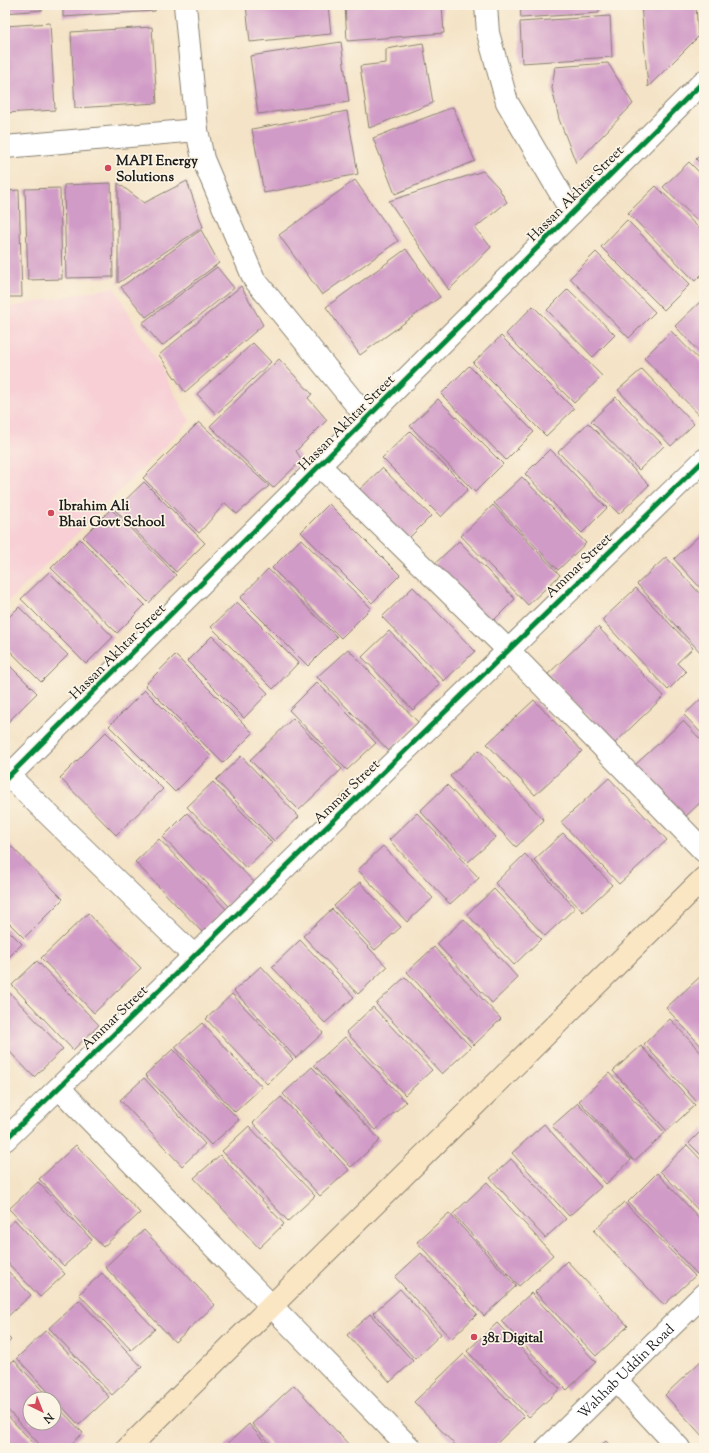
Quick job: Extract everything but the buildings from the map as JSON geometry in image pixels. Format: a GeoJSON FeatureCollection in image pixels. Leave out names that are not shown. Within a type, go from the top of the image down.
{"type":"FeatureCollection","features":[{"type":"Feature","properties":{"kind":"street"},"geometry":{"type":"LineString","coordinates":[[185,5],[197,130],[203,159],[254,279],[367,418]]}},
{"type":"Feature","properties":{"kind":"street"},"geometry":{"type":"LineString","coordinates":[[486,5],[488,33],[507,102],[572,213]]}},
{"type":"Feature","properties":{"kind":"street","name":"Hassan Akhtar Street"},"geometry":{"type":"LineString","coordinates":[[7,778],[704,80]]}},
{"type":"Feature","properties":{"kind":"street"},"geometry":{"type":"LineString","coordinates":[[5,147],[197,130]]}},
{"type":"Feature","properties":{"kind":"street","name":"Ammar Street"},"geometry":{"type":"LineString","coordinates":[[5,1140],[704,460]]}},
{"type":"Feature","properties":{"kind":"street"},"geometry":{"type":"LineString","coordinates":[[319,465],[508,650],[704,851]]}},
{"type":"Feature","properties":{"kind":"street"},"geometry":{"type":"LineString","coordinates":[[7,778],[194,956]]}},
{"type":"Feature","properties":{"kind":"street"},"geometry":{"type":"LineString","coordinates":[[128,1448],[704,878]]}},
{"type":"Feature","properties":{"kind":"street"},"geometry":{"type":"LineString","coordinates":[[59,1088],[410,1448]]}},
{"type":"Feature","properties":{"kind":"street","name":"Wahhab Uddin Road"},"geometry":{"type":"LineString","coordinates":[[547,1448],[704,1294]]}},
{"type":"Feature","properties":{"kind":"street"},"geometry":{"type":"LineString","coordinates":[[616,1380],[679,1448]]}},
{"type":"Feature","properties":{"kind":"shaded area","name":"Ibrahim Ali Bhai Govt School"},"geometry":{"type":"Polygon","coordinates":[[[114,287],[190,421],[5,605],[5,308],[114,287]]]}},
{"type":"Feature","properties":{"kind":"cycle path"},"geometry":{"type":"LineString","coordinates":[[5,780],[704,81]]}},
{"type":"Feature","properties":{"kind":"cycle path"},"geometry":{"type":"LineString","coordinates":[[5,1140],[704,460]]}},
{"type":"Feature","properties":{"kind":"place","name":"MAPI Energy Solutions"},"geometry":{"type":"Point","coordinates":[108,168]}},
{"type":"Feature","properties":{"kind":"place","name":"Ibrahim Ali Bhai Govt School"},"geometry":{"type":"Point","coordinates":[51,513]}},
{"type":"Feature","properties":{"kind":"place","name":"381 Digital"},"geometry":{"type":"Point","coordinates":[474,1337]}}]}
